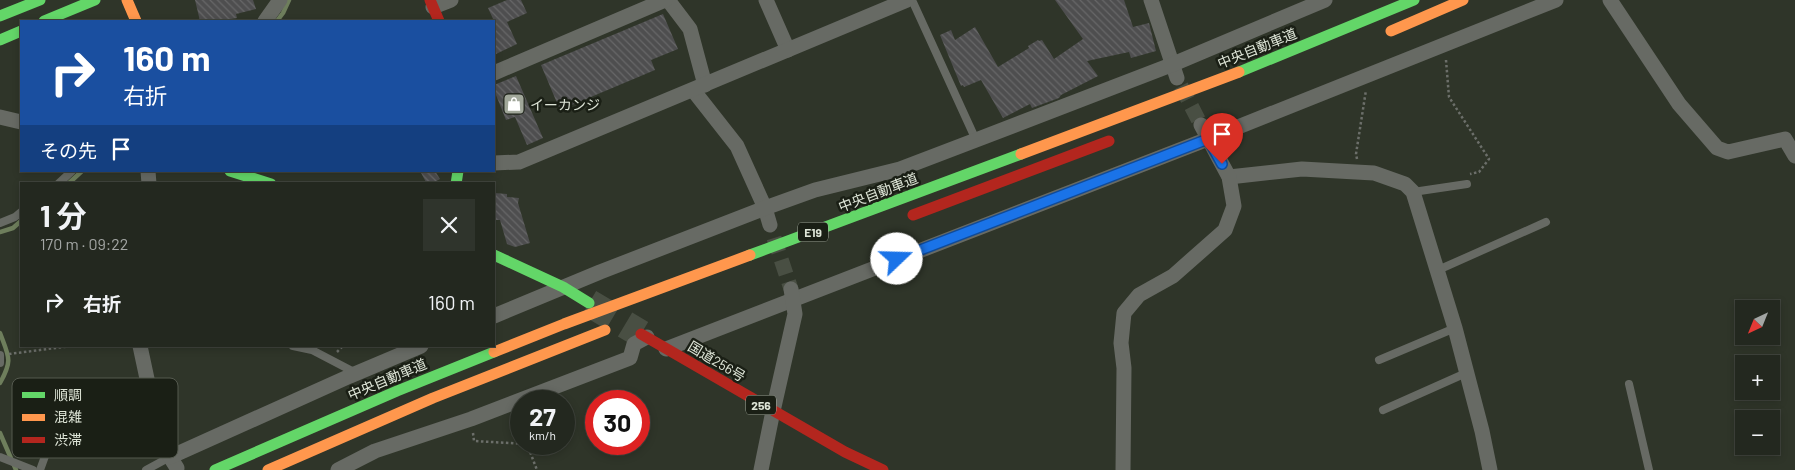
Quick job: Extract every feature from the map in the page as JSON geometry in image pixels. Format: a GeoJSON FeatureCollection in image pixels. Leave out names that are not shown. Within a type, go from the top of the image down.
{"type":"FeatureCollection","features":[{"type":"Feature","properties":{"kind":"main road"},"geometry":{"type":"LineString","coordinates":[[0,16],[40,0]]}},
{"type":"Feature","properties":{"kind":"main road"},"geometry":{"type":"LineString","coordinates":[[46,20],[95,0]]}},
{"type":"Feature","properties":{"kind":"main road"},"geometry":{"type":"LineString","coordinates":[[128,0],[136,20]]}},
{"type":"Feature","properties":{"kind":"main road","name":"中央自動車道"},"geometry":{"type":"LineString","coordinates":[[214,470],[397,390],[555,328],[1221,79],[1414,0]]}},
{"type":"Feature","properties":{"kind":"main road"},"geometry":{"type":"LineString","coordinates":[[1381,34],[1463,0]]}},
{"type":"Feature","properties":{"kind":"main road"},"geometry":{"type":"LineString","coordinates":[[0,40],[20,31]]}},
{"type":"Feature","properties":{"kind":"main road"},"geometry":{"type":"LineString","coordinates":[[905,218],[1116,139]]}},
{"type":"Feature","properties":{"kind":"main road"},"geometry":{"type":"LineString","coordinates":[[233,172],[265,182]]}},
{"type":"Feature","properties":{"kind":"main road"},"geometry":{"type":"LineString","coordinates":[[495,255],[563,287],[589,303]]}},
{"type":"Feature","properties":{"kind":"main road"},"geometry":{"type":"LineString","coordinates":[[268,470],[433,398],[612,327]]}},
{"type":"Feature","properties":{"kind":"main road","name":"国道256号"},"geometry":{"type":"LineString","coordinates":[[644,336],[772,411],[883,470]]}},
{"type":"Feature","properties":{"kind":"street"},"geometry":{"type":"LineString","coordinates":[[266,20],[280,0]]}},
{"type":"Feature","properties":{"kind":"street"},"geometry":{"type":"LineString","coordinates":[[434,10],[451,0]]}},
{"type":"Feature","properties":{"kind":"street"},"geometry":{"type":"LineString","coordinates":[[495,73],[666,0],[690,29],[699,88],[737,146],[765,208],[770,225]]}},
{"type":"Feature","properties":{"kind":"street"},"geometry":{"type":"LineString","coordinates":[[766,0],[788,50]]}},
{"type":"Feature","properties":{"kind":"street"},"geometry":{"type":"LineString","coordinates":[[495,163],[519,162],[907,0]]}},
{"type":"Feature","properties":{"kind":"street"},"geometry":{"type":"LineString","coordinates":[[1151,0],[1174,71]]}},
{"type":"Feature","properties":{"kind":"street"},"geometry":{"type":"LineString","coordinates":[[495,316],[765,208],[815,190],[900,169],[976,140],[1174,71],[1325,0]]}},
{"type":"Feature","properties":{"kind":"street"},"geometry":{"type":"LineString","coordinates":[[666,349],[792,295],[1208,139],[1556,0]]}},
{"type":"Feature","properties":{"kind":"street"},"geometry":{"type":"LineString","coordinates":[[1610,0],[1679,104],[1717,148],[1728,152],[1785,139],[1795,156]]}},
{"type":"Feature","properties":{"kind":"street"},"geometry":{"type":"LineString","coordinates":[[0,117],[20,122]]}},
{"type":"Feature","properties":{"kind":"street"},"geometry":{"type":"LineString","coordinates":[[1123,470],[1124,368],[1121,343],[1124,313],[1139,295],[1173,276],[1226,230],[1234,206],[1229,176],[1201,125]]}},
{"type":"Feature","properties":{"kind":"street"},"geometry":{"type":"LineString","coordinates":[[1229,176],[1302,169],[1374,174],[1405,184],[1413,192],[1455,328],[1482,431],[1490,470]]}},
{"type":"Feature","properties":{"kind":"street"},"geometry":{"type":"LineString","coordinates":[[761,470],[772,411],[795,314],[792,295]]}},
{"type":"Feature","properties":{"kind":"street"},"geometry":{"type":"LineString","coordinates":[[338,470],[375,451],[471,419],[630,358],[634,344],[644,336]]}},
{"type":"Feature","properties":{"kind":"street"},"geometry":{"type":"LineString","coordinates":[[140,347],[147,378]]}},
{"type":"Feature","properties":{"kind":"street"},"geometry":{"type":"LineString","coordinates":[[173,458],[174,462],[356,373],[420,347]]}},
{"type":"Feature","properties":{"kind":"lane"},"geometry":{"type":"LineString","coordinates":[[912,0],[976,140]]}},
{"type":"Feature","properties":{"kind":"lane"},"geometry":{"type":"LineString","coordinates":[[60,182],[71,172]]}},
{"type":"Feature","properties":{"kind":"lane"},"geometry":{"type":"LineString","coordinates":[[1413,192],[1467,184]]}},
{"type":"Feature","properties":{"kind":"lane"},"geometry":{"type":"LineString","coordinates":[[0,223],[20,213]]}},
{"type":"Feature","properties":{"kind":"lane"},"geometry":{"type":"LineString","coordinates":[[1438,270],[1546,222]]}},
{"type":"Feature","properties":{"kind":"lane"},"geometry":{"type":"LineString","coordinates":[[1379,360],[1455,328]]}},
{"type":"Feature","properties":{"kind":"lane"},"geometry":{"type":"LineString","coordinates":[[297,347],[312,350],[356,373]]}},
{"type":"Feature","properties":{"kind":"lane"},"geometry":{"type":"LineString","coordinates":[[0,355],[0,362]]}},
{"type":"Feature","properties":{"kind":"lane"},"geometry":{"type":"LineString","coordinates":[[1382,410],[1466,373]]}},
{"type":"Feature","properties":{"kind":"lane"},"geometry":{"type":"LineString","coordinates":[[1629,384],[1649,470]]}},
{"type":"Feature","properties":{"kind":"lane"},"geometry":{"type":"LineString","coordinates":[[1,457],[33,470]]}},
{"type":"Feature","properties":{"kind":"lane"},"geometry":{"type":"LineString","coordinates":[[40,470],[44,458]]}},
{"type":"Feature","properties":{"kind":"lane"},"geometry":{"type":"LineString","coordinates":[[146,470],[174,462]]}},
{"type":"Feature","properties":{"kind":"path"},"geometry":{"type":"LineString","coordinates":[[1446,44],[1449,97],[1489,159],[1479,172],[1469,174]]}},
{"type":"Feature","properties":{"kind":"path"},"geometry":{"type":"LineString","coordinates":[[1360,173],[1356,154],[1366,88],[1361,78]]}},
{"type":"Feature","properties":{"kind":"path"},"geometry":{"type":"LineString","coordinates":[[11,354],[64,347]]}},
{"type":"Feature","properties":{"kind":"path"},"geometry":{"type":"LineString","coordinates":[[471,419],[474,441],[527,444],[537,470]]}},
{"type":"Feature","properties":{"kind":"building"},"geometry":{"type":"Polygon","coordinates":[[[195,0],[253,0],[256,9],[236,14],[237,18],[231,20],[200,20],[195,0]]]}},
{"type":"Feature","properties":{"kind":"building"},"geometry":{"type":"Polygon","coordinates":[[[507,0],[521,0],[527,13],[507,22],[517,44],[495,55],[495,20],[488,8],[507,0]]]}},
{"type":"Feature","properties":{"kind":"building"},"geometry":{"type":"Polygon","coordinates":[[[1055,0],[1124,0],[1133,27],[1149,23],[1156,51],[1131,58],[1129,52],[1087,61],[1098,76],[1061,95],[1059,98],[1032,108],[1030,104],[1003,118],[981,80],[964,87],[963,85],[961,86],[940,35],[951,30],[955,40],[975,27],[998,67],[1029,48],[1028,46],[1038,40],[1042,40],[1054,59],[1083,39],[1055,0]]]}},
{"type":"Feature","properties":{"kind":"building"},"geometry":{"type":"Polygon","coordinates":[[[663,14],[678,49],[651,60],[655,70],[560,110],[541,65],[663,14]]]}},
{"type":"Feature","properties":{"kind":"building","name":"イーカンジ"},"geometry":{"type":"Polygon","coordinates":[[[516,76],[543,138],[527,145],[515,117],[506,120],[495,92],[495,85],[516,76]]]}},
{"type":"Feature","properties":{"kind":"building"},"geometry":{"type":"Polygon","coordinates":[[[421,172],[436,172],[440,179],[435,182],[426,182],[421,172]]]}},
{"type":"Feature","properties":{"kind":"building"},"geometry":{"type":"Polygon","coordinates":[[[495,193],[507,194],[507,197],[519,198],[518,203],[530,243],[515,247],[507,244],[500,220],[495,220],[495,193]]]}},
{"type":"Feature","properties":{"kind":"waterway"},"geometry":{"type":"LineString","coordinates":[[278,20],[289,0]]}},
{"type":"Feature","properties":{"kind":"waterway"},"geometry":{"type":"LineString","coordinates":[[70,182],[81,172]]}},
{"type":"Feature","properties":{"kind":"waterway"},"geometry":{"type":"LineString","coordinates":[[0,232],[13,228],[20,222]]}},
{"type":"Feature","properties":{"kind":"waterway"},"geometry":{"type":"LineString","coordinates":[[0,333],[8,358],[7,369],[0,383]]}},
{"type":"Feature","properties":{"kind":"waterway"},"geometry":{"type":"LineString","coordinates":[[0,433],[16,470]]}},
{"type":"Feature","properties":{"kind":"tunnel"},"geometry":{"type":"LineString","coordinates":[[1181,86],[1201,125]]}},
{"type":"Feature","properties":{"kind":"tunnel"},"geometry":{"type":"LineString","coordinates":[[774,238],[791,289]]}},
{"type":"Feature","properties":{"kind":"tunnel"},"geometry":{"type":"LineString","coordinates":[[589,303],[641,334]]}},
{"type":"Feature","properties":{"kind":"traffic: fast"},"geometry":{"type":"LineString","coordinates":[[0,16],[40,0]]}},
{"type":"Feature","properties":{"kind":"traffic: fast"},"geometry":{"type":"LineString","coordinates":[[46,20],[95,0]]}},
{"type":"Feature","properties":{"kind":"traffic: fast"},"geometry":{"type":"LineString","coordinates":[[1239,72],[1414,0]]}},
{"type":"Feature","properties":{"kind":"traffic: fast"},"geometry":{"type":"LineString","coordinates":[[0,40],[20,31]]}},
{"type":"Feature","properties":{"kind":"traffic: fast"},"geometry":{"type":"LineString","coordinates":[[750,255],[1021,154]]}},
{"type":"Feature","properties":{"kind":"traffic: fast"},"geometry":{"type":"LineString","coordinates":[[233,172],[265,182]]}},
{"type":"Feature","properties":{"kind":"traffic: fast"},"geometry":{"type":"LineString","coordinates":[[456,182],[458,172]]}},
{"type":"Feature","properties":{"kind":"traffic: fast"},"geometry":{"type":"LineString","coordinates":[[495,255],[563,287],[589,303]]}},
{"type":"Feature","properties":{"kind":"traffic: fast"},"geometry":{"type":"LineString","coordinates":[[215,470],[397,391],[494,352]]}},
{"type":"Feature","properties":{"kind":"traffic: slow"},"geometry":{"type":"LineString","coordinates":[[127,0],[136,20]]}},
{"type":"Feature","properties":{"kind":"traffic: slow"},"geometry":{"type":"LineString","coordinates":[[1391,31],[1463,0]]}},
{"type":"Feature","properties":{"kind":"traffic: slow"},"geometry":{"type":"LineString","coordinates":[[1021,154],[1239,72]]}},
{"type":"Feature","properties":{"kind":"traffic: slow"},"geometry":{"type":"LineString","coordinates":[[494,352],[750,255]]}},
{"type":"Feature","properties":{"kind":"traffic: slow"},"geometry":{"type":"LineString","coordinates":[[268,470],[433,398],[605,330]]}},
{"type":"Feature","properties":{"kind":"traffic: jam"},"geometry":{"type":"LineString","coordinates":[[430,0],[439,20]]}},
{"type":"Feature","properties":{"kind":"traffic: jam"},"geometry":{"type":"LineString","coordinates":[[913,215],[1109,141]]}},
{"type":"Feature","properties":{"kind":"traffic: jam"},"geometry":{"type":"LineString","coordinates":[[641,334],[845,452],[883,470]]}},
{"type":"Feature","properties":{"kind":"place","name":"イーカンジ"},"geometry":{"type":"Point","coordinates":[514,104]}},
{"type":"Feature","properties":{"kind":"route"},"geometry":{"type":"LineString","coordinates":[[897,259],[1208,139],[1222,164]]}}]}
